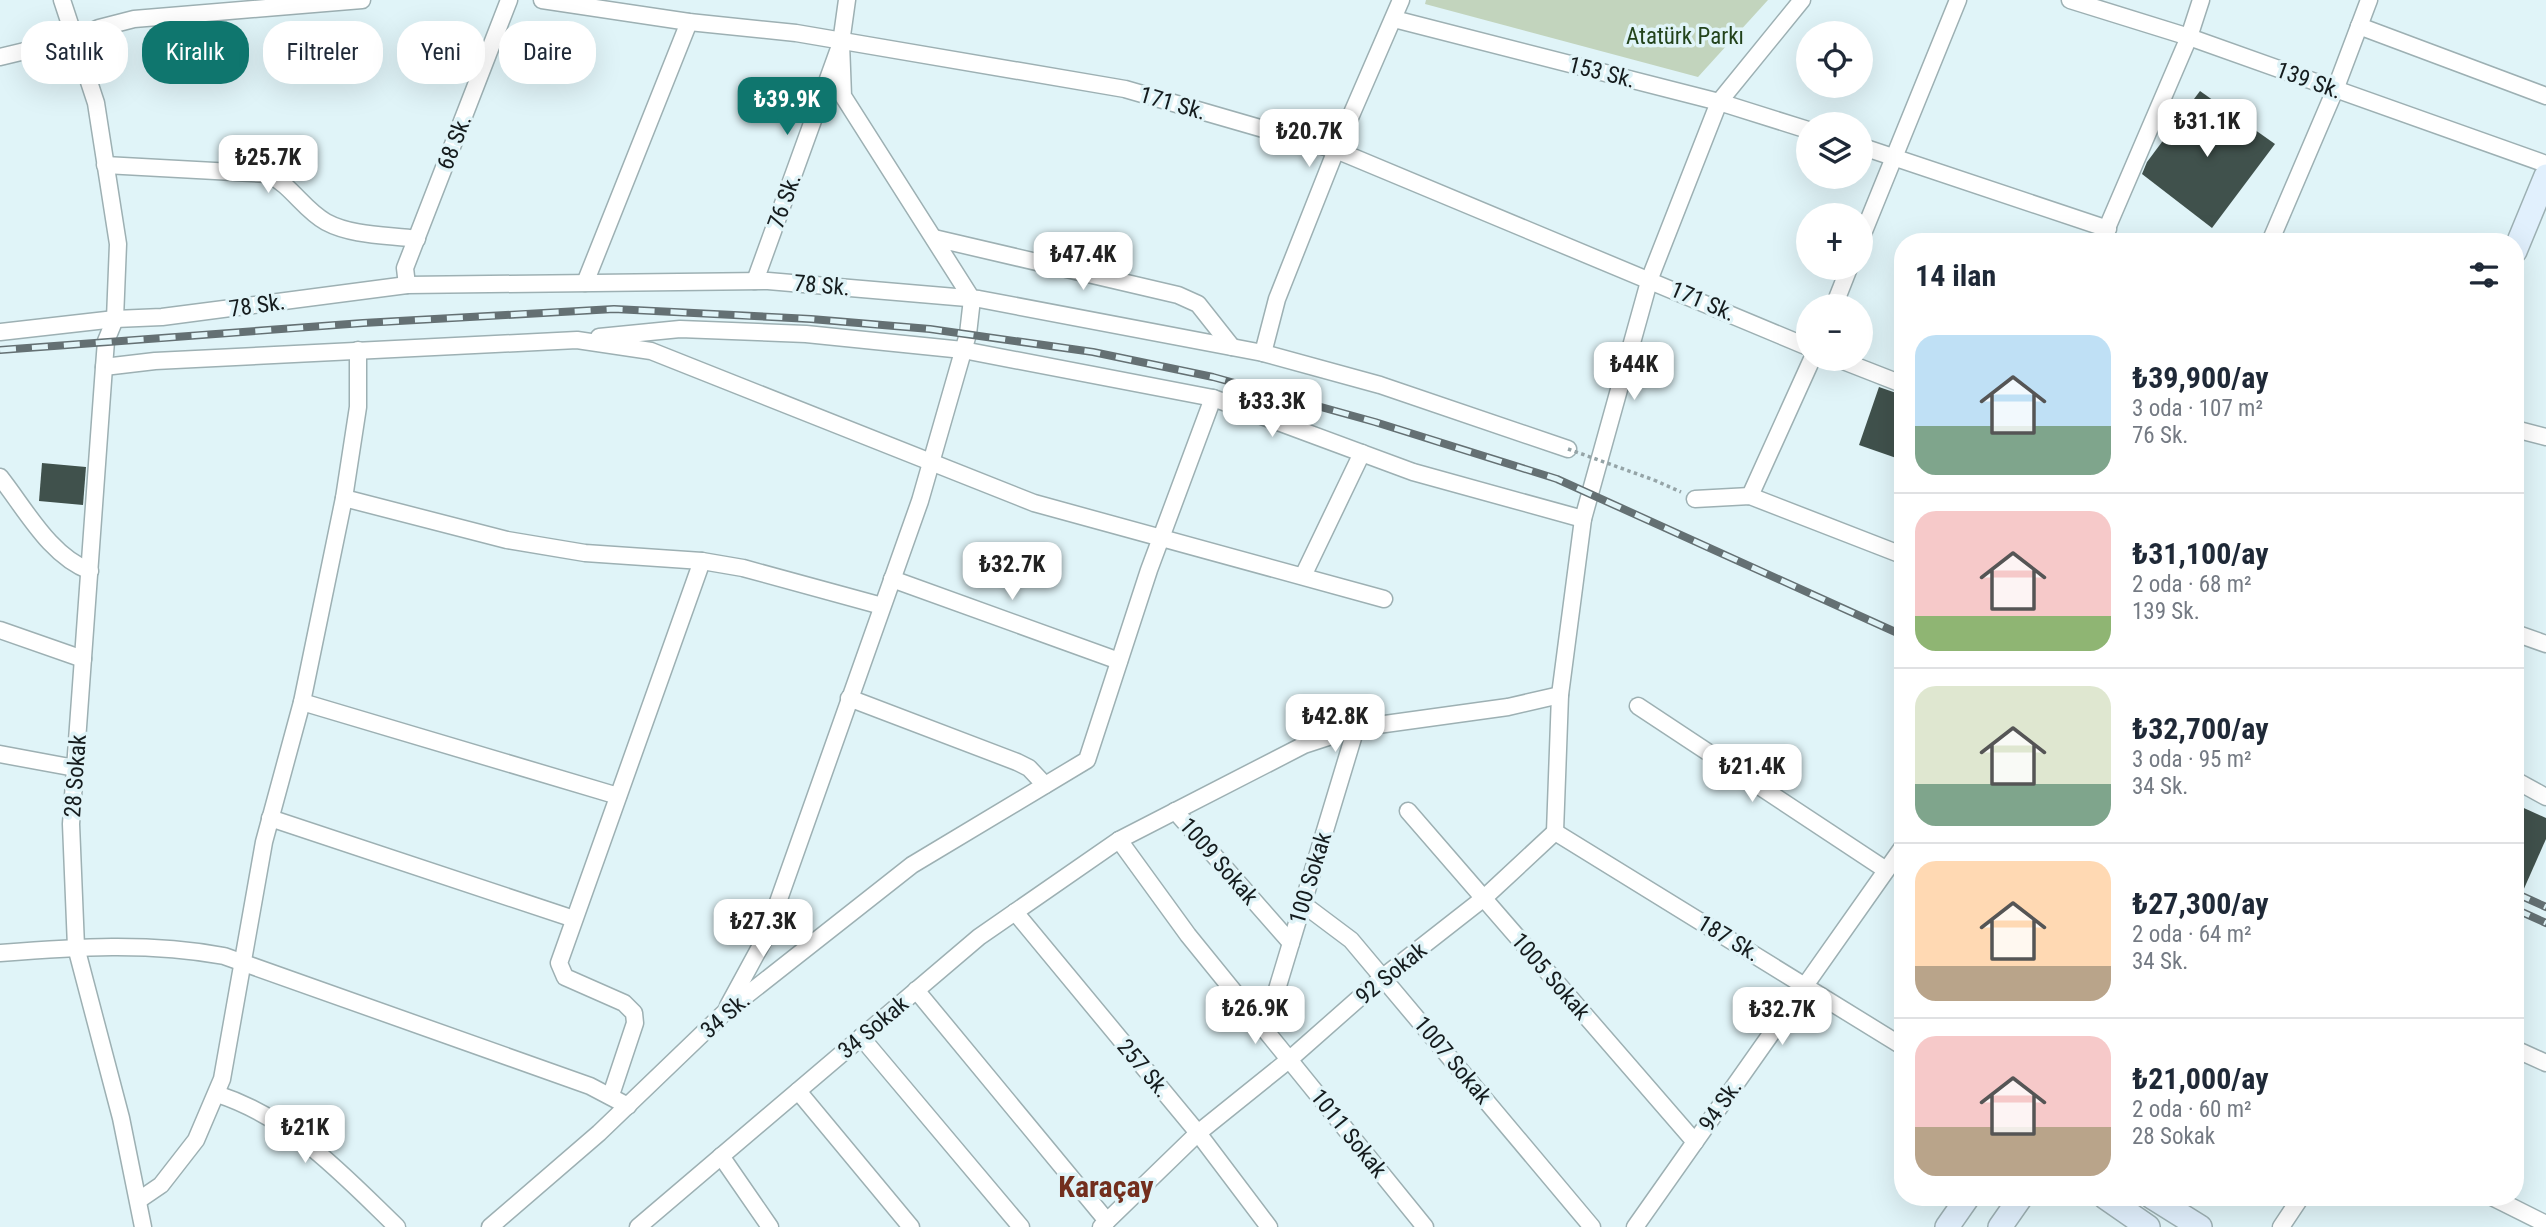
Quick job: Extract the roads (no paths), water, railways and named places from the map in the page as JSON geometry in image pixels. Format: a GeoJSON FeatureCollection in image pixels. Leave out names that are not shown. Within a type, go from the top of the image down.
{"type":"FeatureCollection","features":[{"type":"Feature","properties":{"kind":"main road"},"geometry":{"type":"LineString","coordinates":[[2522,233],[2546,176]]}},
{"type":"Feature","properties":{"kind":"main road"},"geometry":{"type":"LineString","coordinates":[[1947,1227],[1962,1206]]}},
{"type":"Feature","properties":{"kind":"main road"},"geometry":{"type":"LineString","coordinates":[[2000,1227],[2015,1206]]}},
{"type":"Feature","properties":{"kind":"main road"},"geometry":{"type":"LineString","coordinates":[[2118,1206],[2148,1227]]}},
{"type":"Feature","properties":{"kind":"main road"},"geometry":{"type":"LineString","coordinates":[[2166,1206],[2200,1227]]}},
{"type":"Feature","properties":{"kind":"street","name":"28 Sokak"},"geometry":{"type":"LineString","coordinates":[[62,0],[69,21]]}},
{"type":"Feature","properties":{"kind":"street"},"geometry":{"type":"LineString","coordinates":[[126,21],[362,0]]}},
{"type":"Feature","properties":{"kind":"street","name":"68 Sk."},"geometry":{"type":"LineString","coordinates":[[407,285],[405,268],[509,0]]}},
{"type":"Feature","properties":{"kind":"street","name":"171 Sk."},"geometry":{"type":"LineString","coordinates":[[542,0],[689,22],[796,33],[841,43],[1125,89],[1336,150],[1796,341]]}},
{"type":"Feature","properties":{"kind":"street","name":"76 Sk."},"geometry":{"type":"LineString","coordinates":[[755,281],[841,43],[847,0]]}},
{"type":"Feature","properties":{"kind":"street"},"geometry":{"type":"LineString","coordinates":[[1401,0],[1336,150],[1277,299],[1263,353],[1380,385],[1568,449]]}},
{"type":"Feature","properties":{"kind":"street"},"geometry":{"type":"LineString","coordinates":[[1555,832],[1560,695],[1583,519],[1650,278],[1719,102],[1802,0]]}},
{"type":"Feature","properties":{"kind":"street"},"geometry":{"type":"LineString","coordinates":[[1873,209],[1958,0]]}},
{"type":"Feature","properties":{"kind":"street"},"geometry":{"type":"LineString","coordinates":[[2105,233],[2189,37],[2201,0]]}},
{"type":"Feature","properties":{"kind":"street"},"geometry":{"type":"LineString","coordinates":[[2274,233],[2335,90],[2369,0]]}},
{"type":"Feature","properties":{"kind":"street","name":"139 Sk."},"geometry":{"type":"LineString","coordinates":[[2074,1],[2189,37],[2546,164]]}},
{"type":"Feature","properties":{"kind":"street","name":"153 Sk."},"geometry":{"type":"LineString","coordinates":[[1394,19],[1719,102],[1796,126]]}},
{"type":"Feature","properties":{"kind":"street"},"geometry":{"type":"LineString","coordinates":[[585,283],[689,22]]}},
{"type":"Feature","properties":{"kind":"street"},"geometry":{"type":"LineString","coordinates":[[2359,26],[2546,96]]}},
{"type":"Feature","properties":{"kind":"street"},"geometry":{"type":"LineString","coordinates":[[724,1013],[766,936],[892,579],[931,461],[963,349],[972,299],[843,96],[841,43]]}},
{"type":"Feature","properties":{"kind":"street"},"geometry":{"type":"LineString","coordinates":[[0,57],[21,52]]}},
{"type":"Feature","properties":{"kind":"street","name":"28 Sokak"},"geometry":{"type":"LineString","coordinates":[[90,84],[96,103],[118,244],[115,319],[106,341],[71,824],[76,947],[139,1200],[143,1227]]}},
{"type":"Feature","properties":{"kind":"street"},"geometry":{"type":"LineString","coordinates":[[1873,150],[2099,233]]}},
{"type":"Feature","properties":{"kind":"street"},"geometry":{"type":"LineString","coordinates":[[105,165],[268,174],[285,183],[325,221],[347,230],[416,239]]}},
{"type":"Feature","properties":{"kind":"street"},"geometry":{"type":"LineString","coordinates":[[934,238],[1178,295],[1198,304],[1232,347]]}},
{"type":"Feature","properties":{"kind":"street","name":"78 Sk."},"geometry":{"type":"LineString","coordinates":[[0,332],[115,319],[162,317],[407,285],[755,281],[972,299],[1263,353]]}},
{"type":"Feature","properties":{"kind":"street"},"geometry":{"type":"LineString","coordinates":[[104,367],[155,361],[577,340],[680,329],[806,334],[963,349],[1213,398],[1413,472],[1583,519]]}},
{"type":"Feature","properties":{"kind":"street"},"geometry":{"type":"LineString","coordinates":[[577,340],[651,351],[1034,503],[1384,599]]}},
{"type":"Feature","properties":{"kind":"street"},"geometry":{"type":"LineString","coordinates":[[139,1200],[150,1195],[173,1171],[196,1140],[217,1094],[270,818],[302,702],[344,498],[358,407],[358,350]]}},
{"type":"Feature","properties":{"kind":"street"},"geometry":{"type":"LineString","coordinates":[[1750,495],[1807,371]]}},
{"type":"Feature","properties":{"kind":"street"},"geometry":{"type":"LineString","coordinates":[[1869,371],[1894,381]]}},
{"type":"Feature","properties":{"kind":"street"},"geometry":{"type":"LineString","coordinates":[[892,579],[1119,661],[1213,398]]}},
{"type":"Feature","properties":{"kind":"street"},"geometry":{"type":"LineString","coordinates":[[2524,431],[2546,437]]}},
{"type":"Feature","properties":{"kind":"street"},"geometry":{"type":"LineString","coordinates":[[1303,576],[1362,453]]}},
{"type":"Feature","properties":{"kind":"street"},"geometry":{"type":"LineString","coordinates":[[0,477],[55,548],[71,564],[90,571]]}},
{"type":"Feature","properties":{"kind":"street"},"geometry":{"type":"LineString","coordinates":[[1695,499],[1750,495],[1894,552]]}},
{"type":"Feature","properties":{"kind":"street"},"geometry":{"type":"LineString","coordinates":[[344,498],[507,540],[612,555],[702,561],[786,579],[882,606]]}},
{"type":"Feature","properties":{"kind":"street"},"geometry":{"type":"LineString","coordinates":[[611,1095],[635,1023],[634,1013],[628,1005],[561,974],[559,963],[702,561]]}},
{"type":"Feature","properties":{"kind":"street"},"geometry":{"type":"LineString","coordinates":[[0,630],[83,659]]}},
{"type":"Feature","properties":{"kind":"street"},"geometry":{"type":"LineString","coordinates":[[2524,636],[2546,644]]}},
{"type":"Feature","properties":{"kind":"street","name":"34 Sk."},"geometry":{"type":"LineString","coordinates":[[490,1227],[628,1106],[724,1013],[912,865],[1087,760],[1119,661]]}},
{"type":"Feature","properties":{"kind":"street","name":"34 Sokak"},"geometry":{"type":"LineString","coordinates":[[638,1227],[978,937],[1119,840],[1304,745],[1356,728],[1508,708],[1560,695]]}},
{"type":"Feature","properties":{"kind":"street"},"geometry":{"type":"LineString","coordinates":[[849,698],[1017,762],[1029,768],[1045,785]]}},
{"type":"Feature","properties":{"kind":"street"},"geometry":{"type":"LineString","coordinates":[[302,702],[618,796]]}},
{"type":"Feature","properties":{"kind":"street"},"geometry":{"type":"LineString","coordinates":[[1638,706],[1886,870]]}},
{"type":"Feature","properties":{"kind":"street","name":"100 Sokak"},"geometry":{"type":"LineString","coordinates":[[1265,1029],[1356,728]]}},
{"type":"Feature","properties":{"kind":"street"},"geometry":{"type":"LineString","coordinates":[[0,754],[75,768]]}},
{"type":"Feature","properties":{"kind":"street"},"geometry":{"type":"LineString","coordinates":[[2524,785],[2546,797]]}},
{"type":"Feature","properties":{"kind":"street","name":"1009 Sokak"},"geometry":{"type":"LineString","coordinates":[[1175,811],[1291,943]]}},
{"type":"Feature","properties":{"kind":"street","name":"1005 Sokak"},"geometry":{"type":"LineString","coordinates":[[1408,811],[1695,1142]]}},
{"type":"Feature","properties":{"kind":"street"},"geometry":{"type":"LineString","coordinates":[[270,818],[574,919]]}},
{"type":"Feature","properties":{"kind":"street","name":"92 Sokak"},"geometry":{"type":"LineString","coordinates":[[1104,1224],[1198,1133],[1290,1059],[1383,977],[1484,898],[1555,832]]}},
{"type":"Feature","properties":{"kind":"street","name":"187 Sk."},"geometry":{"type":"LineString","coordinates":[[1555,832],[1894,1041]]}},
{"type":"Feature","properties":{"kind":"street","name":"1011 Sokak"},"geometry":{"type":"LineString","coordinates":[[1119,840],[1188,936],[1425,1227]]}},
{"type":"Feature","properties":{"kind":"street","name":"94 Sk."},"geometry":{"type":"LineString","coordinates":[[1635,1227],[1804,983],[1894,859]]}},
{"type":"Feature","properties":{"kind":"street","name":"1007 Sokak"},"geometry":{"type":"LineString","coordinates":[[1303,904],[1351,940],[1592,1227]]}},
{"type":"Feature","properties":{"kind":"street","name":"257 Sk."},"geometry":{"type":"LineString","coordinates":[[1014,912],[1198,1133],[1269,1227]]}},
{"type":"Feature","properties":{"kind":"street"},"geometry":{"type":"LineString","coordinates":[[0,953],[76,947],[164,947],[244,962],[611,1095],[628,1106]]}},
{"type":"Feature","properties":{"kind":"street"},"geometry":{"type":"LineString","coordinates":[[916,990],[1104,1224]]}},
{"type":"Feature","properties":{"kind":"street"},"geometry":{"type":"LineString","coordinates":[[861,1037],[1021,1227]]}},
{"type":"Feature","properties":{"kind":"street"},"geometry":{"type":"LineString","coordinates":[[2524,1053],[2546,1063]]}},
{"type":"Feature","properties":{"kind":"street"},"geometry":{"type":"LineString","coordinates":[[798,1091],[911,1227]]}},
{"type":"Feature","properties":{"kind":"street"},"geometry":{"type":"LineString","coordinates":[[217,1094],[251,1107],[284,1125],[324,1156],[397,1227]]}},
{"type":"Feature","properties":{"kind":"street"},"geometry":{"type":"LineString","coordinates":[[721,1156],[770,1227]]}},
{"type":"Feature","properties":{"kind":"street"},"geometry":{"type":"LineString","coordinates":[[2281,1227],[2295,1206]]}},
{"type":"Feature","properties":{"kind":"street"},"geometry":{"type":"LineString","coordinates":[[2510,1206],[2546,1224]]}},
{"type":"Feature","properties":{"kind":"railway"},"geometry":{"type":"LineString","coordinates":[[0,350],[363,323],[614,309],[811,319],[930,329],[1093,352],[1213,377],[1375,422],[1557,479],[1894,631]]}},
{"type":"Feature","properties":{"kind":"railway"},"geometry":{"type":"LineString","coordinates":[[2524,897],[2546,907]]}},
{"type":"Feature","properties":{"kind":"railway"},"geometry":{"type":"LineString","coordinates":[[2524,913],[2546,923]]}},
{"type":"Feature","properties":{"kind":"district","name":"Karaçay"},"geometry":{"type":"Point","coordinates":[1106,1187]}},
{"type":"Feature","properties":{"kind":"park label","name":"Atatürk Parkı"},"geometry":{"type":"Point","coordinates":[1685,36]}}]}
